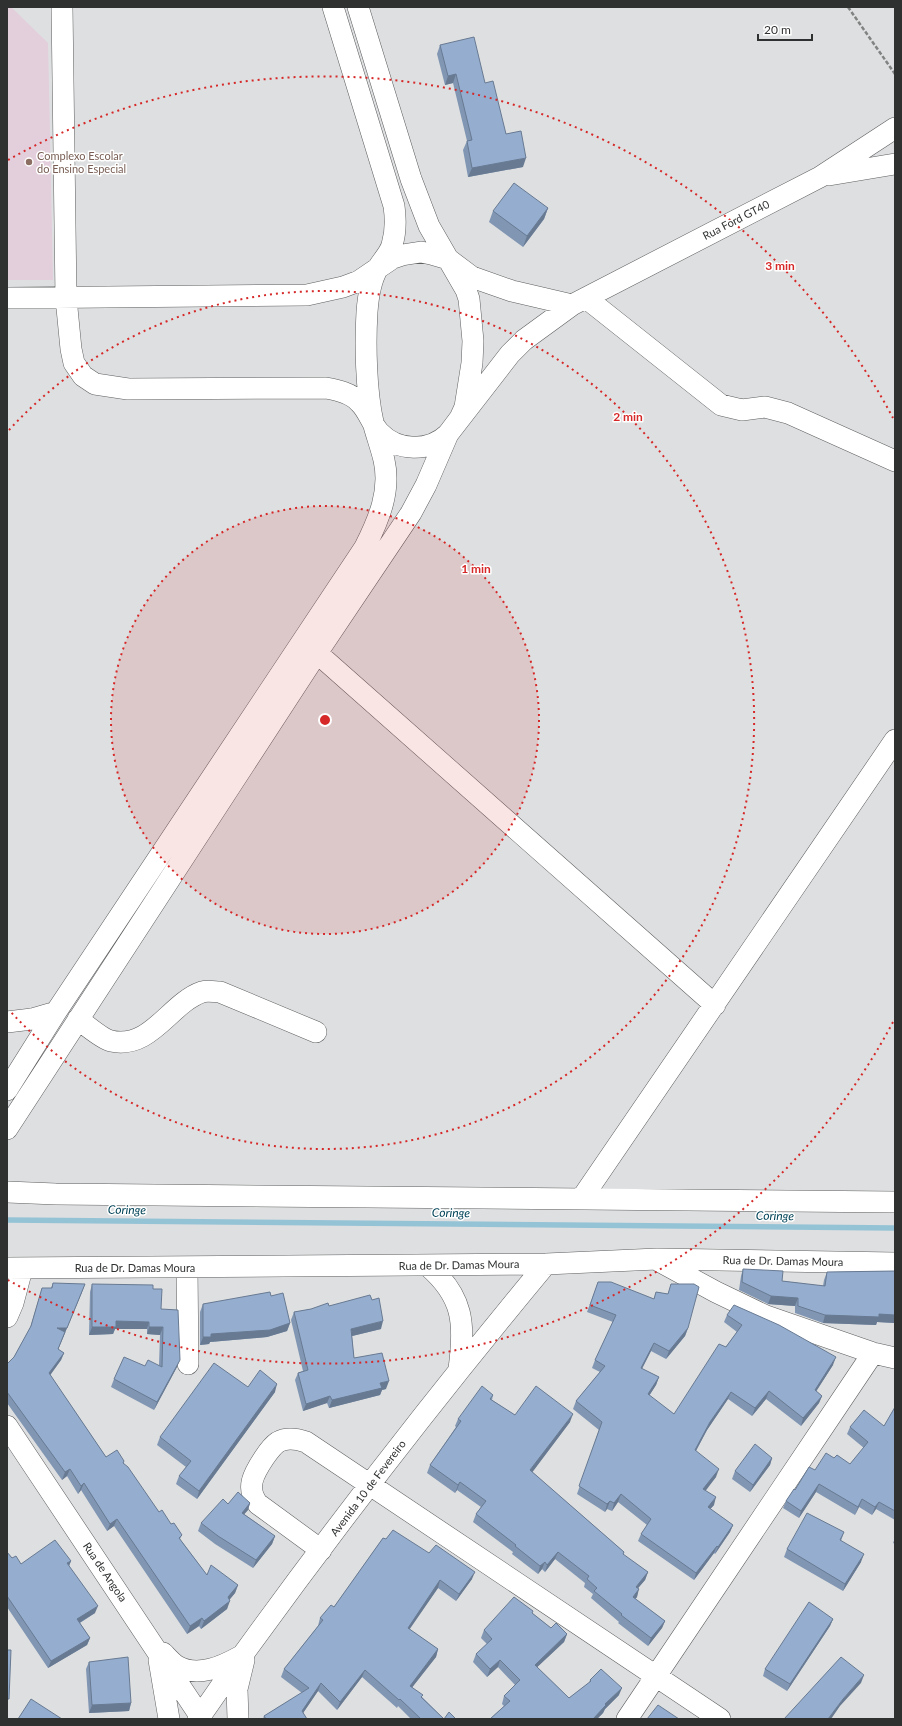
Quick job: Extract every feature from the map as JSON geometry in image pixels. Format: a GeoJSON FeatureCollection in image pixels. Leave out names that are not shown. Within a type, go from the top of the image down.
{"type":"FeatureCollection","features":[{"type":"Feature","properties":{"kind":"street"},"geometry":{"type":"LineString","coordinates":[[62,7],[66,298],[71,349],[74,363],[84,376],[95,384],[128,389],[326,388],[337,390],[359,401],[378,431],[385,438],[393,443],[404,446],[418,447],[431,445],[441,441],[460,418],[465,407],[472,363],[473,341],[469,299],[466,290],[429,226],[411,179],[358,7]]}},
{"type":"Feature","properties":{"kind":"street"},"geometry":{"type":"LineString","coordinates":[[7,1087],[365,547],[379,518],[384,500],[386,480],[384,460],[373,421],[366,329],[370,289],[377,270],[392,247],[395,233],[394,206],[333,7]]}},
{"type":"Feature","properties":{"kind":"street","name":"Rua Ford GT40"},"geometry":{"type":"LineString","coordinates":[[448,434],[510,354],[524,340],[579,301],[820,177],[895,128]]}},
{"type":"Feature","properties":{"kind":"street"},"geometry":{"type":"LineString","coordinates":[[820,177],[895,164]]}},
{"type":"Feature","properties":{"kind":"street"},"geometry":{"type":"LineString","coordinates":[[7,298],[307,295],[343,287],[359,281],[393,258],[411,253],[431,254],[448,259],[472,276],[512,291],[579,301],[720,405],[742,410],[765,407],[788,412],[895,461]]}},
{"type":"Feature","properties":{"kind":"street"},"geometry":{"type":"LineString","coordinates":[[7,1129],[317,653],[411,513],[426,485],[448,434]]}},
{"type":"Feature","properties":{"kind":"street"},"geometry":{"type":"LineString","coordinates":[[317,653],[715,1005]]}},
{"type":"Feature","properties":{"kind":"street"},"geometry":{"type":"LineString","coordinates":[[582,1198],[895,740]]}},
{"type":"Feature","properties":{"kind":"street"},"geometry":{"type":"LineString","coordinates":[[78,1019],[110,1041],[123,1042],[134,1040],[154,1029],[192,997],[204,992],[220,992],[316,1032]]}},
{"type":"Feature","properties":{"kind":"street"},"geometry":{"type":"LineString","coordinates":[[7,1022],[32,1019],[56,1012]]}},
{"type":"Feature","properties":{"kind":"street"},"geometry":{"type":"LineString","coordinates":[[7,1192],[64,1194],[895,1202]]}},
{"type":"Feature","properties":{"kind":"street"},"geometry":{"type":"LineString","coordinates":[[657,1260],[716,1292],[766,1316],[873,1353],[895,1358]]}},
{"type":"Feature","properties":{"kind":"street","name":"Rua de Dr. Damas Moura"},"geometry":{"type":"LineString","coordinates":[[15,1269],[428,1266],[657,1260],[895,1263]]}},
{"type":"Feature","properties":{"kind":"street","name":"Avenida 10 de Fevereiro"},"geometry":{"type":"LineString","coordinates":[[200,1718],[245,1651],[370,1484],[459,1369],[546,1264]]}},
{"type":"Feature","properties":{"kind":"street"},"geometry":{"type":"LineString","coordinates":[[428,1266],[441,1277],[450,1289],[458,1306],[463,1335],[459,1369]]}},
{"type":"Feature","properties":{"kind":"street"},"geometry":{"type":"LineString","coordinates":[[187,1268],[188,1364]]}},
{"type":"Feature","properties":{"kind":"street"},"geometry":{"type":"LineString","coordinates":[[7,1316],[13,1303],[15,1269]]}},
{"type":"Feature","properties":{"kind":"street"},"geometry":{"type":"LineString","coordinates":[[627,1719],[873,1353]]}},
{"type":"Feature","properties":{"kind":"street","name":"Rua de Angola"},"geometry":{"type":"LineString","coordinates":[[7,1426],[156,1648],[200,1718]]}},
{"type":"Feature","properties":{"kind":"street"},"geometry":{"type":"LineString","coordinates":[[321,1550],[258,1504],[251,1492],[252,1476],[270,1449],[278,1442],[289,1439],[306,1442],[720,1719]]}},
{"type":"Feature","properties":{"kind":"street"},"geometry":{"type":"LineString","coordinates":[[156,1648],[178,1666],[188,1669],[205,1670],[215,1668],[245,1651]]}},
{"type":"Feature","properties":{"kind":"street"},"geometry":{"type":"LineString","coordinates":[[156,1648],[169,1719]]}},
{"type":"Feature","properties":{"kind":"street"},"geometry":{"type":"LineString","coordinates":[[238,1719],[237,1689],[245,1651]]}},
{"type":"Feature","properties":{"kind":"path"},"geometry":{"type":"LineString","coordinates":[[848,7],[895,74]]}},
{"type":"Feature","properties":{"kind":"shaded area","name":"Complexo Escolar do Ensino Especial"},"geometry":{"type":"Polygon","coordinates":[[[7,7],[11,7],[48,43],[53,280],[7,280],[7,7]]]}},
{"type":"Feature","properties":{"kind":"building"},"geometry":{"type":"Polygon","coordinates":[[[474,37],[485,83],[493,81],[506,134],[521,131],[526,158],[472,168],[467,141],[472,140],[456,74],[448,76],[440,45],[474,37]]]}},
{"type":"Feature","properties":{"kind":"building"},"geometry":{"type":"Polygon","coordinates":[[[514,183],[548,208],[527,236],[493,211],[514,183]]]}},
{"type":"Feature","properties":{"kind":"building"},"geometry":{"type":"Polygon","coordinates":[[[743,1269],[783,1271],[782,1281],[825,1286],[827,1272],[895,1271],[895,1315],[879,1314],[879,1317],[825,1315],[798,1306],[798,1298],[771,1296],[742,1282],[743,1269]]]}},
{"type":"Feature","properties":{"kind":"building"},"geometry":{"type":"Polygon","coordinates":[[[598,1282],[611,1282],[654,1299],[656,1292],[668,1294],[671,1284],[694,1284],[699,1287],[688,1328],[669,1351],[654,1343],[641,1368],[659,1377],[648,1394],[674,1414],[719,1344],[726,1347],[742,1325],[727,1315],[734,1305],[779,1325],[836,1357],[815,1390],[822,1396],[803,1418],[769,1391],[755,1408],[731,1392],[710,1422],[695,1450],[719,1469],[703,1489],[716,1497],[708,1507],[733,1525],[718,1547],[717,1546],[696,1573],[641,1534],[651,1519],[621,1494],[614,1503],[610,1501],[607,1504],[579,1486],[602,1422],[576,1401],[605,1366],[595,1360],[616,1315],[590,1305],[598,1282]]]}},
{"type":"Feature","properties":{"kind":"building"},"geometry":{"type":"Polygon","coordinates":[[[53,1283],[85,1284],[67,1328],[57,1328],[65,1332],[58,1349],[64,1353],[49,1373],[106,1457],[117,1450],[124,1461],[123,1463],[128,1467],[159,1512],[162,1510],[171,1524],[174,1523],[182,1535],[179,1538],[207,1575],[211,1565],[238,1585],[228,1597],[230,1601],[204,1621],[202,1618],[190,1626],[117,1519],[110,1524],[84,1483],[81,1486],[70,1469],[65,1472],[7,1392],[7,1364],[14,1357],[31,1326],[42,1288],[52,1288],[53,1283]]]}},
{"type":"Feature","properties":{"kind":"building"},"geometry":{"type":"Polygon","coordinates":[[[92,1284],[153,1285],[153,1289],[162,1289],[161,1309],[178,1310],[180,1360],[157,1402],[114,1379],[124,1357],[145,1366],[148,1360],[162,1367],[163,1327],[149,1327],[149,1322],[116,1321],[116,1327],[92,1327],[92,1284]]]}},
{"type":"Feature","properties":{"kind":"building"},"geometry":{"type":"Polygon","coordinates":[[[270,1292],[271,1296],[283,1293],[290,1323],[270,1330],[211,1334],[211,1337],[203,1337],[203,1304],[270,1292]]]}},
{"type":"Feature","properties":{"kind":"building"},"geometry":{"type":"Polygon","coordinates":[[[370,1295],[372,1300],[379,1298],[383,1321],[351,1329],[354,1358],[382,1353],[389,1381],[380,1383],[382,1388],[332,1400],[330,1396],[306,1404],[298,1373],[308,1370],[294,1312],[311,1309],[328,1303],[329,1306],[370,1295]]]}},
{"type":"Feature","properties":{"kind":"building"},"geometry":{"type":"Polygon","coordinates":[[[214,1363],[248,1387],[260,1370],[277,1384],[199,1491],[179,1476],[191,1461],[160,1437],[214,1363]]]}},
{"type":"Feature","properties":{"kind":"building"},"geometry":{"type":"Polygon","coordinates":[[[482,1386],[493,1395],[490,1399],[515,1415],[536,1386],[573,1414],[530,1470],[624,1552],[623,1554],[648,1572],[636,1587],[639,1589],[633,1597],[665,1621],[651,1638],[621,1615],[622,1614],[594,1591],[597,1588],[587,1579],[589,1576],[558,1552],[547,1565],[545,1562],[540,1566],[476,1514],[486,1501],[460,1482],[458,1485],[430,1465],[461,1421],[458,1419],[482,1386]]]}},
{"type":"Feature","properties":{"kind":"building"},"geometry":{"type":"Polygon","coordinates":[[[895,1407],[895,1511],[879,1502],[875,1507],[862,1499],[858,1507],[819,1484],[801,1511],[786,1501],[794,1489],[795,1490],[809,1467],[815,1470],[826,1453],[834,1458],[837,1455],[850,1464],[868,1442],[850,1427],[864,1410],[884,1426],[895,1407]]]}},
{"type":"Feature","properties":{"kind":"building"},"geometry":{"type":"Polygon","coordinates":[[[755,1444],[772,1458],[753,1485],[735,1471],[755,1444]]]}},
{"type":"Feature","properties":{"kind":"building"},"geometry":{"type":"Polygon","coordinates":[[[238,1492],[250,1503],[242,1513],[275,1536],[256,1560],[218,1536],[201,1523],[223,1499],[228,1504],[238,1492]]]}},
{"type":"Feature","properties":{"kind":"building"},"geometry":{"type":"Polygon","coordinates":[[[807,1513],[844,1532],[840,1540],[864,1554],[845,1584],[787,1549],[807,1513]]]}},
{"type":"Feature","properties":{"kind":"building"},"geometry":{"type":"Polygon","coordinates":[[[393,1530],[429,1553],[436,1545],[475,1572],[459,1594],[440,1580],[408,1628],[438,1649],[410,1686],[423,1695],[421,1697],[444,1719],[421,1719],[400,1699],[399,1700],[365,1670],[340,1702],[321,1683],[302,1711],[307,1719],[266,1719],[264,1716],[309,1688],[284,1669],[323,1620],[320,1618],[331,1605],[334,1607],[383,1538],[386,1539],[393,1530]]]}},
{"type":"Feature","properties":{"kind":"building"},"geometry":{"type":"Polygon","coordinates":[[[55,1540],[71,1561],[67,1563],[98,1606],[77,1619],[90,1638],[51,1661],[7,1596],[7,1552],[12,1558],[16,1556],[21,1564],[55,1540]]]}},
{"type":"Feature","properties":{"kind":"building"},"geometry":{"type":"Polygon","coordinates":[[[514,1597],[533,1611],[532,1613],[551,1628],[556,1623],[567,1634],[535,1665],[569,1698],[591,1681],[590,1680],[601,1669],[622,1688],[605,1704],[606,1705],[593,1719],[490,1719],[510,1701],[504,1696],[520,1680],[500,1660],[490,1669],[476,1654],[492,1639],[484,1630],[514,1597]]]}},
{"type":"Feature","properties":{"kind":"building"},"geometry":{"type":"Polygon","coordinates":[[[809,1602],[833,1619],[790,1684],[765,1669],[809,1602]]]}},
{"type":"Feature","properties":{"kind":"building"},"geometry":{"type":"Polygon","coordinates":[[[7,1650],[11,1650],[9,1699],[7,1699],[7,1650]]]}},
{"type":"Feature","properties":{"kind":"building"},"geometry":{"type":"Polygon","coordinates":[[[128,1657],[131,1703],[92,1705],[89,1662],[128,1657]]]}},
{"type":"Feature","properties":{"kind":"building"},"geometry":{"type":"Polygon","coordinates":[[[841,1657],[864,1675],[828,1719],[784,1719],[841,1657]]]}},
{"type":"Feature","properties":{"kind":"building"},"geometry":{"type":"Polygon","coordinates":[[[31,1699],[62,1719],[18,1719],[31,1699]]]}},
{"type":"Feature","properties":{"kind":"building"},"geometry":{"type":"Polygon","coordinates":[[[658,1705],[679,1719],[647,1719],[658,1705]]]}},
{"type":"Feature","properties":{"kind":"building"},"geometry":{"type":"Polygon","coordinates":[[[449,1712],[456,1719],[444,1719],[449,1712]]]}},
{"type":"Feature","properties":{"kind":"waterway","name":"Coringe"},"geometry":{"type":"LineString","coordinates":[[7,1220],[895,1228]]}},
{"type":"Feature","properties":{"kind":"place","name":"Complexo Escolar do Ensino Especial"},"geometry":{"type":"Point","coordinates":[29,162]}}]}
